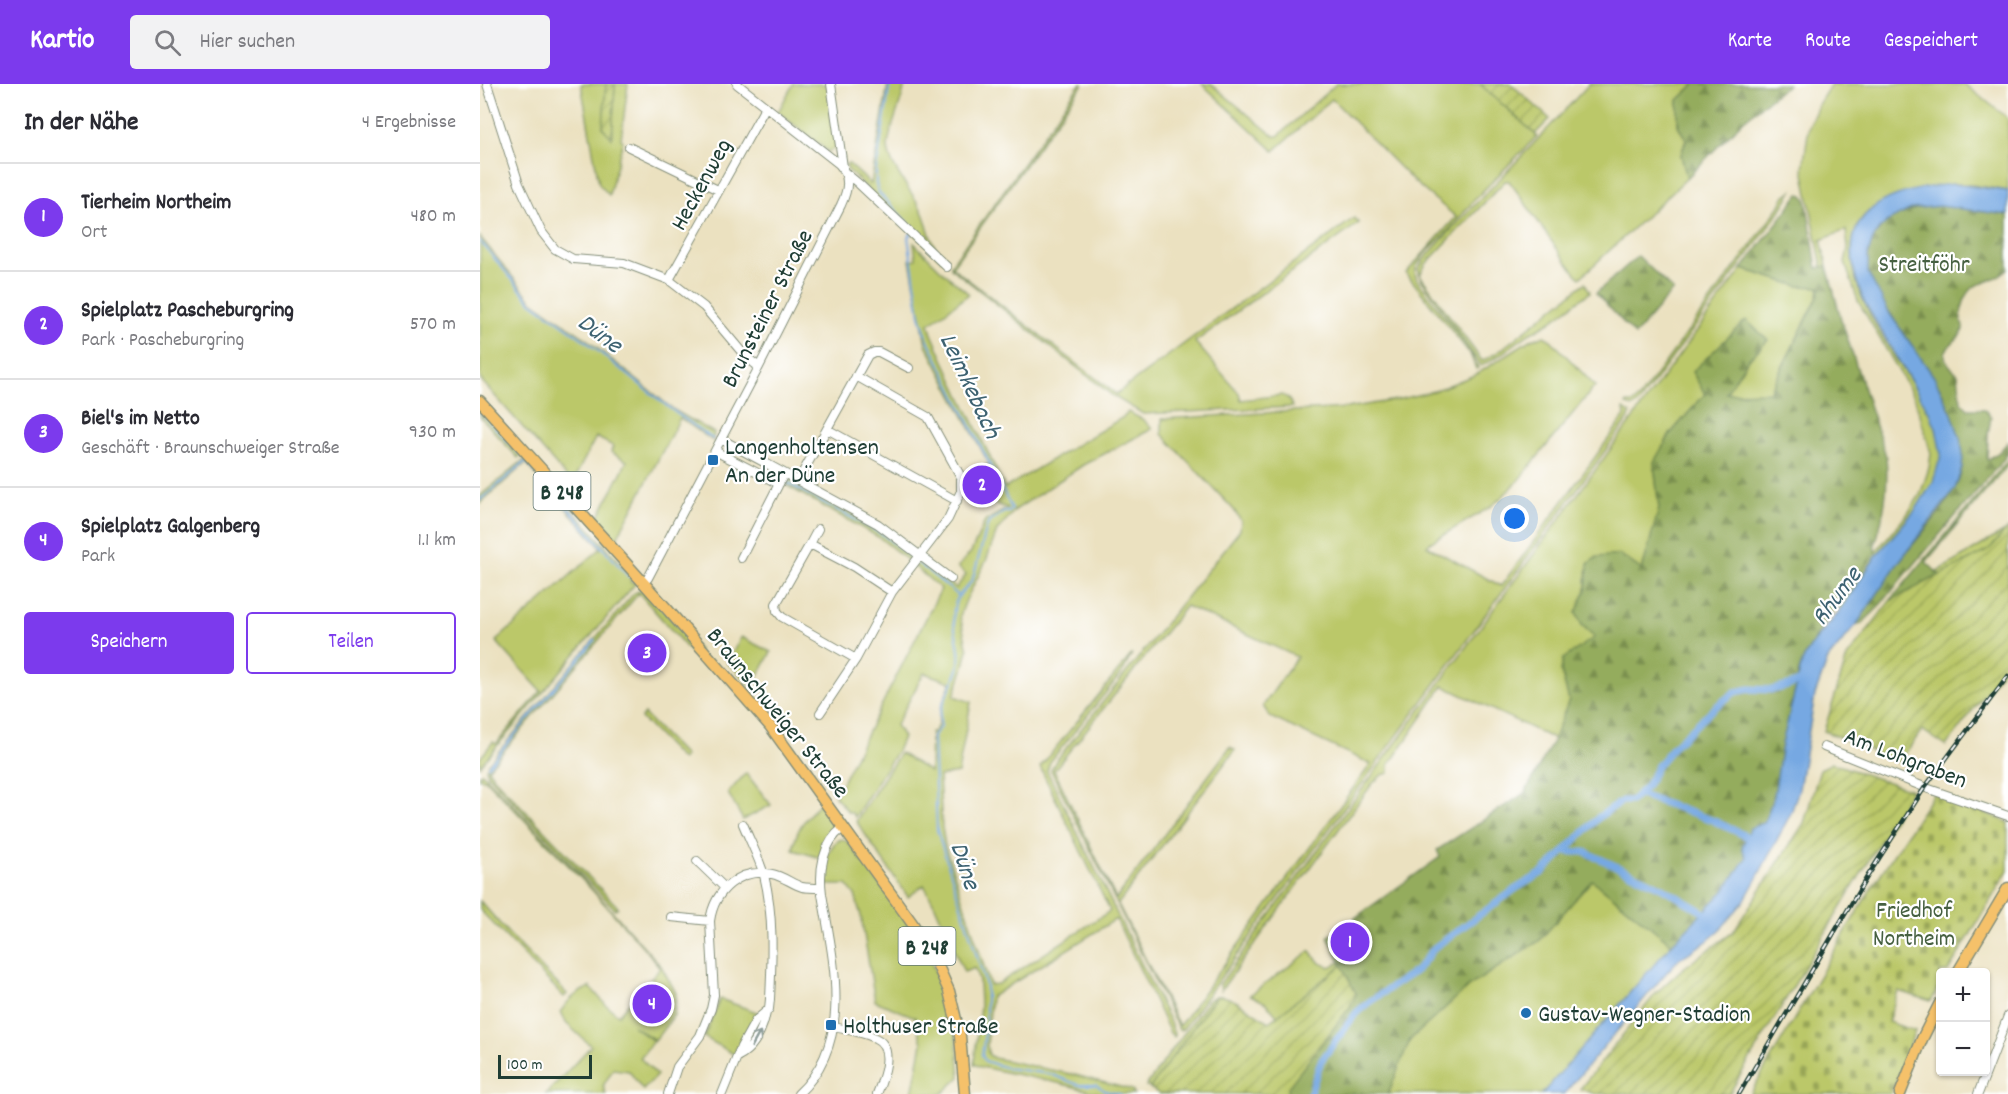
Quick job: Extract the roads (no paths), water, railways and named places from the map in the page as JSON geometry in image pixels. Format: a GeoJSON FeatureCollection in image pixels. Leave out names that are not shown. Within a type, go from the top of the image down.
{"type":"FeatureCollection","features":[{"type":"Feature","properties":{"kind":"main road","name":"Braunschweiger Straße"},"geometry":{"type":"LineString","coordinates":[[480,401],[644,582],[770,726],[912,923],[941,971],[949,991],[957,1018],[965,1094]]}},
{"type":"Feature","properties":{"kind":"main road"},"geometry":{"type":"LineString","coordinates":[[1960,968],[2008,888]]}},
{"type":"Feature","properties":{"kind":"main road"},"geometry":{"type":"LineString","coordinates":[[1900,1094],[1922,1039],[1936,1012]]}},
{"type":"Feature","properties":{"kind":"street"},"geometry":{"type":"LineString","coordinates":[[487,84],[519,184],[548,242],[561,254],[573,259],[624,263],[669,280],[704,307],[745,356],[759,367]]}},
{"type":"Feature","properties":{"kind":"street"},"geometry":{"type":"LineString","coordinates":[[737,84],[828,155],[946,267]]}},
{"type":"Feature","properties":{"kind":"street","name":"Brunsteiner Straße"},"geometry":{"type":"LineString","coordinates":[[644,582],[759,367],[845,196],[848,185],[831,84]]}},
{"type":"Feature","properties":{"kind":"street","name":"Heckenweg"},"geometry":{"type":"LineString","coordinates":[[669,280],[765,108]]}},
{"type":"Feature","properties":{"kind":"street"},"geometry":{"type":"LineString","coordinates":[[629,147],[718,190]]}},
{"type":"Feature","properties":{"kind":"street"},"geometry":{"type":"LineString","coordinates":[[798,481],[868,355],[874,352],[881,353],[909,368]]}},
{"type":"Feature","properties":{"kind":"street"},"geometry":{"type":"LineString","coordinates":[[820,714],[856,659],[892,592],[942,527],[962,488],[962,480],[930,419],[856,376]]}},
{"type":"Feature","properties":{"kind":"street"},"geometry":{"type":"LineString","coordinates":[[826,429],[957,501]]}},
{"type":"Feature","properties":{"kind":"street"},"geometry":{"type":"LineString","coordinates":[[721,439],[878,524],[951,579]]}},
{"type":"Feature","properties":{"kind":"street"},"geometry":{"type":"LineString","coordinates":[[715,451],[779,484]]}},
{"type":"Feature","properties":{"kind":"street"},"geometry":{"type":"LineString","coordinates":[[741,558],[784,474]]}},
{"type":"Feature","properties":{"kind":"street"},"geometry":{"type":"LineString","coordinates":[[818,529],[777,604],[777,611],[782,617],[856,659]]}},
{"type":"Feature","properties":{"kind":"street"},"geometry":{"type":"LineString","coordinates":[[810,544],[854,567],[892,592]]}},
{"type":"Feature","properties":{"kind":"street","name":"Am Lohgraben"},"geometry":{"type":"LineString","coordinates":[[1824,747],[1929,789],[2008,816]]}},
{"type":"Feature","properties":{"kind":"street"},"geometry":{"type":"LineString","coordinates":[[722,1094],[741,1047],[756,1020],[769,1009],[770,999],[771,927],[763,873],[743,824]]}},
{"type":"Feature","properties":{"kind":"street"},"geometry":{"type":"LineString","coordinates":[[798,1094],[822,1064],[834,1027],[836,987],[821,888],[824,856],[832,839],[843,828]]}},
{"type":"Feature","properties":{"kind":"street"},"geometry":{"type":"LineString","coordinates":[[697,861],[725,888]]}},
{"type":"Feature","properties":{"kind":"street"},"geometry":{"type":"LineString","coordinates":[[668,1094],[677,1067],[700,1036],[711,1010],[714,995],[710,921],[715,902],[725,888],[733,881],[763,873],[773,874],[804,887],[821,888]]}},
{"type":"Feature","properties":{"kind":"street"},"geometry":{"type":"LineString","coordinates":[[671,917],[710,921]]}},
{"type":"Feature","properties":{"kind":"street"},"geometry":{"type":"LineString","coordinates":[[1978,1094],[2008,1016]]}},
{"type":"Feature","properties":{"kind":"street"},"geometry":{"type":"LineString","coordinates":[[834,1027],[874,1037],[883,1044],[886,1062],[877,1094]]}},
{"type":"Feature","properties":{"kind":"water"},"geometry":{"type":"Polygon","coordinates":[[[1953,184],[2008,191],[2008,215],[1940,206],[1911,209],[1888,221],[1878,230],[1868,255],[1868,273],[1890,314],[1934,377],[1952,414],[1963,454],[1962,467],[1955,489],[1898,563],[1857,624],[1828,659],[1815,695],[1799,789],[1791,813],[1744,901],[1719,931],[1679,959],[1564,1094],[1542,1094],[1672,944],[1724,891],[1746,858],[1742,847],[1750,828],[1764,823],[1774,796],[1782,744],[1802,662],[1810,647],[1841,609],[1876,556],[1916,509],[1933,482],[1941,455],[1936,428],[1929,412],[1865,303],[1855,274],[1852,250],[1856,230],[1866,214],[1881,202],[1925,188],[1953,184]]]}},
{"type":"Feature","properties":{"kind":"waterway","name":"Düne"},"geometry":{"type":"LineString","coordinates":[[890,84],[876,170],[876,184],[879,193],[914,230],[908,237],[920,316],[928,340],[1012,509],[988,523],[973,578],[956,600],[954,621],[959,653],[958,669],[942,705],[941,726],[933,736],[937,830],[986,985],[986,1026],[982,1055],[985,1061],[1007,1068],[1050,1074],[1079,1085],[1096,1085],[1106,1091],[1120,1094]]}},
{"type":"Feature","properties":{"kind":"waterway","name":"Düne"},"geometry":{"type":"LineString","coordinates":[[480,241],[531,302],[713,439]]}},
{"type":"Feature","properties":{"kind":"waterway"},"geometry":{"type":"LineString","coordinates":[[480,411],[519,453]]}},
{"type":"Feature","properties":{"kind":"waterway"},"geometry":{"type":"LineString","coordinates":[[480,500],[526,461],[629,577]]}},
{"type":"Feature","properties":{"kind":"waterway","name":"Düne"},"geometry":{"type":"LineString","coordinates":[[786,482],[882,534],[912,558]]}},
{"type":"Feature","properties":{"kind":"waterway","name":"Düne"},"geometry":{"type":"LineString","coordinates":[[918,563],[958,595]]}},
{"type":"Feature","properties":{"kind":"waterway"},"geometry":{"type":"LineString","coordinates":[[488,766],[595,640]]}},
{"type":"Feature","properties":{"kind":"waterway"},"geometry":{"type":"LineString","coordinates":[[1310,1094],[1321,1061],[1356,1013],[1417,970],[1435,947],[1517,888],[1542,873],[1599,817],[1622,801],[1631,801],[1647,786],[1658,765],[1675,745],[1714,708],[1735,692],[1750,689],[1772,690],[1804,680]]}},
{"type":"Feature","properties":{"kind":"waterway"},"geometry":{"type":"LineString","coordinates":[[1638,794],[1712,820],[1746,836]]}},
{"type":"Feature","properties":{"kind":"waterway"},"geometry":{"type":"LineString","coordinates":[[1564,852],[1585,852],[1661,887],[1711,917]]}},
{"type":"Feature","properties":{"kind":"railway"},"geometry":{"type":"LineString","coordinates":[[1739,1094],[1867,877],[1925,787],[2008,676]]}},
{"type":"Feature","properties":{"kind":"place","name":"Langenholtensen An der Düne"},"geometry":{"type":"Point","coordinates":[713,460]}},
{"type":"Feature","properties":{"kind":"place","name":"Spielplatz Pascheburgring"},"geometry":{"type":"Point","coordinates":[982,485]}},
{"type":"Feature","properties":{"kind":"place","name":"Biel's im Netto"},"geometry":{"type":"Point","coordinates":[647,653]}},
{"type":"Feature","properties":{"kind":"place","name":"Tierheim Northeim"},"geometry":{"type":"Point","coordinates":[1350,942]}},
{"type":"Feature","properties":{"kind":"place","name":"Spielplatz Galgenberg"},"geometry":{"type":"Point","coordinates":[652,1004]}},
{"type":"Feature","properties":{"kind":"place","name":"Gustav-Wegner-Stadion"},"geometry":{"type":"Point","coordinates":[1526,1013]}},
{"type":"Feature","properties":{"kind":"place","name":"Holthuser Straße"},"geometry":{"type":"Point","coordinates":[831,1025]}},
{"type":"Feature","properties":{"kind":"park label","name":"Streitföhr"},"geometry":{"type":"Point","coordinates":[1924,263]}},
{"type":"Feature","properties":{"kind":"park label","name":"Friedhof Northeim"},"geometry":{"type":"Point","coordinates":[1914,923]}},
{"type":"Feature","properties":{"kind":"water label","name":"Leimkebach"},"geometry":{"type":"Point","coordinates":[972,385]}},
{"type":"Feature","properties":{"kind":"water label","name":"Rhume"},"geometry":{"type":"Point","coordinates":[1835,595]}}]}
